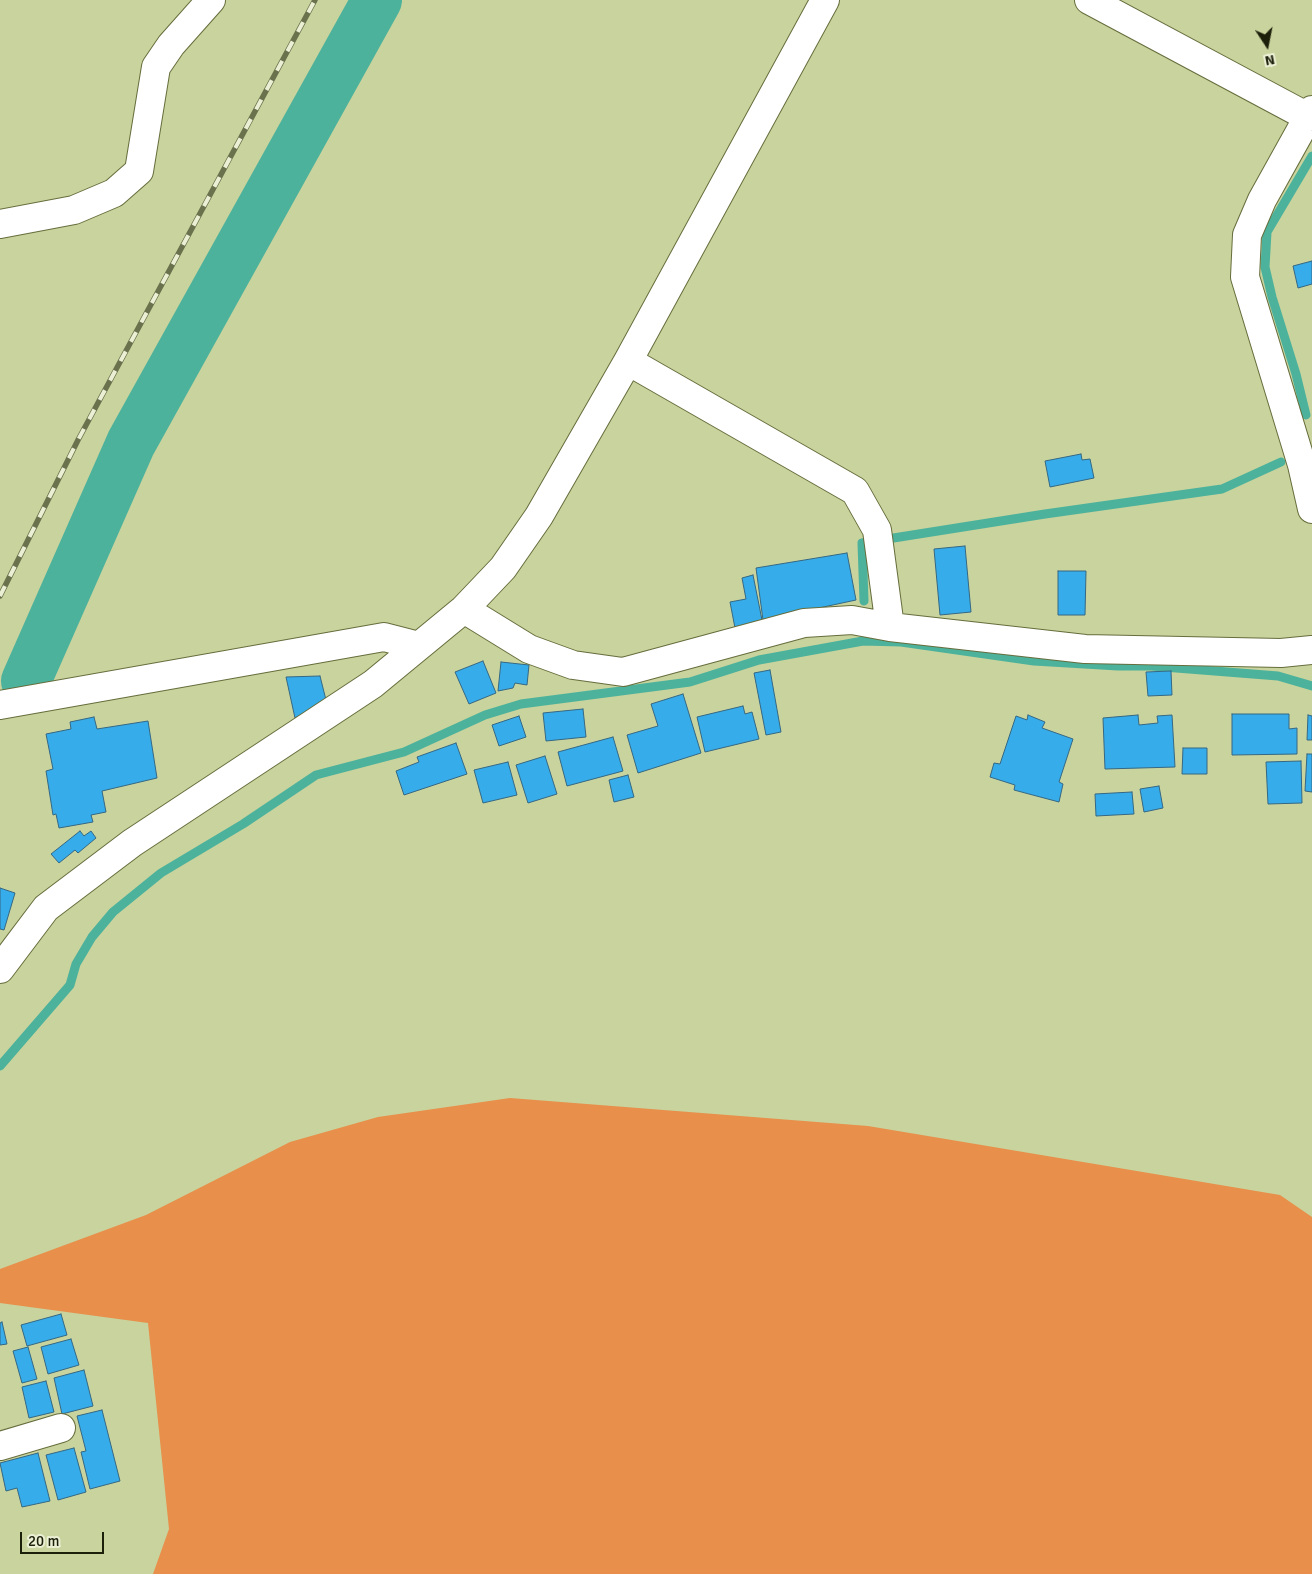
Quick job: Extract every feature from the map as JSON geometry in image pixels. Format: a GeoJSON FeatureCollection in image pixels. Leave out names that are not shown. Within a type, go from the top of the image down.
{"type":"FeatureCollection","features":[{"type":"Feature","properties":{"kind":"street"},"geometry":{"type":"LineString","coordinates":[[0,224],[74,210],[114,194],[139,171],[156,67],[171,45],[211,0]]}},
{"type":"Feature","properties":{"kind":"street"},"geometry":{"type":"LineString","coordinates":[[0,969],[46,908],[132,843],[373,684],[464,608],[503,568],[539,516],[628,361],[825,0]]}},
{"type":"Feature","properties":{"kind":"street"},"geometry":{"type":"LineString","coordinates":[[1089,0],[1310,113],[1262,200],[1246,235],[1245,277],[1302,466],[1312,508]]}},
{"type":"Feature","properties":{"kind":"street"},"geometry":{"type":"LineString","coordinates":[[628,361],[855,491],[879,537],[890,627]]}},
{"type":"Feature","properties":{"kind":"street"},"geometry":{"type":"LineString","coordinates":[[464,608],[529,649],[573,665],[623,672],[804,623],[852,620],[890,627],[1085,649],[1281,652],[1312,650]]}},
{"type":"Feature","properties":{"kind":"street"},"geometry":{"type":"LineString","coordinates":[[0,706],[384,637],[419,646]]}},
{"type":"Feature","properties":{"kind":"street"},"geometry":{"type":"LineString","coordinates":[[0,1446],[61,1428]]}},
{"type":"Feature","properties":{"kind":"shaded area"},"geometry":{"type":"Polygon","coordinates":[[[510,1098],[868,1126],[1280,1195],[1312,1217],[1312,1574],[153,1574],[169,1529],[148,1323],[0,1303],[0,1269],[146,1215],[290,1142],[378,1117],[510,1098]]]}},
{"type":"Feature","properties":{"kind":"building"},"geometry":{"type":"Polygon","coordinates":[[[1312,261],[1312,284],[1298,288],[1293,266],[1312,261]]]}},
{"type":"Feature","properties":{"kind":"building"},"geometry":{"type":"Polygon","coordinates":[[[1081,454],[1082,460],[1090,459],[1094,478],[1050,487],[1045,461],[1081,454]]]}},
{"type":"Feature","properties":{"kind":"building"},"geometry":{"type":"Polygon","coordinates":[[[965,546],[971,612],[940,615],[934,549],[965,546]]]}},
{"type":"Feature","properties":{"kind":"building"},"geometry":{"type":"Polygon","coordinates":[[[847,553],[856,600],[763,620],[756,568],[847,553]]]}},
{"type":"Feature","properties":{"kind":"building"},"geometry":{"type":"Polygon","coordinates":[[[1058,571],[1086,571],[1085,615],[1058,615],[1058,571]]]}},
{"type":"Feature","properties":{"kind":"building"},"geometry":{"type":"Polygon","coordinates":[[[753,575],[762,620],[735,628],[730,602],[746,599],[742,578],[753,575]]]}},
{"type":"Feature","properties":{"kind":"building"},"geometry":{"type":"Polygon","coordinates":[[[483,661],[496,693],[469,704],[455,672],[483,661]]]}},
{"type":"Feature","properties":{"kind":"building"},"geometry":{"type":"Polygon","coordinates":[[[501,662],[529,665],[527,685],[515,683],[513,688],[498,691],[501,662]]]}},
{"type":"Feature","properties":{"kind":"building"},"geometry":{"type":"Polygon","coordinates":[[[770,670],[781,732],[766,735],[754,673],[770,670]]]}},
{"type":"Feature","properties":{"kind":"building"},"geometry":{"type":"Polygon","coordinates":[[[1171,671],[1172,695],[1148,696],[1146,672],[1171,671]]]}},
{"type":"Feature","properties":{"kind":"building"},"geometry":{"type":"Polygon","coordinates":[[[320,676],[326,700],[295,718],[286,677],[320,676]]]}},
{"type":"Feature","properties":{"kind":"building"},"geometry":{"type":"Polygon","coordinates":[[[683,694],[701,753],[638,773],[627,735],[658,726],[651,704],[683,694]]]}},
{"type":"Feature","properties":{"kind":"building"},"geometry":{"type":"Polygon","coordinates":[[[743,706],[745,714],[752,712],[759,739],[705,752],[697,717],[743,706]]]}},
{"type":"Feature","properties":{"kind":"building"},"geometry":{"type":"Polygon","coordinates":[[[583,709],[586,737],[546,741],[543,713],[583,709]]]}},
{"type":"Feature","properties":{"kind":"building"},"geometry":{"type":"Polygon","coordinates":[[[1232,714],[1289,714],[1289,729],[1297,728],[1297,754],[1232,755],[1232,714]]]}},
{"type":"Feature","properties":{"kind":"building"},"geometry":{"type":"Polygon","coordinates":[[[1028,715],[1045,722],[1042,728],[1073,739],[1059,782],[1063,784],[1059,802],[1014,790],[1015,785],[990,777],[994,763],[1000,764],[1016,716],[1027,720],[1028,715]]]}},
{"type":"Feature","properties":{"kind":"building"},"geometry":{"type":"Polygon","coordinates":[[[1138,715],[1139,725],[1158,723],[1157,716],[1172,715],[1175,767],[1105,769],[1103,718],[1138,715]]]}},
{"type":"Feature","properties":{"kind":"building"},"geometry":{"type":"Polygon","coordinates":[[[1308,715],[1312,716],[1312,740],[1307,740],[1308,715]]]}},
{"type":"Feature","properties":{"kind":"building"},"geometry":{"type":"Polygon","coordinates":[[[519,716],[526,737],[499,746],[492,725],[519,716]]]}},
{"type":"Feature","properties":{"kind":"building"},"geometry":{"type":"Polygon","coordinates":[[[94,717],[97,729],[148,721],[157,778],[102,791],[106,812],[91,815],[93,822],[59,828],[56,814],[53,815],[46,771],[53,769],[46,734],[71,729],[70,722],[94,717]]]}},
{"type":"Feature","properties":{"kind":"building"},"geometry":{"type":"Polygon","coordinates":[[[613,737],[623,771],[567,786],[558,752],[613,737]]]}},
{"type":"Feature","properties":{"kind":"building"},"geometry":{"type":"Polygon","coordinates":[[[456,743],[467,774],[404,795],[396,771],[419,762],[417,757],[456,743]]]}},
{"type":"Feature","properties":{"kind":"building"},"geometry":{"type":"Polygon","coordinates":[[[1183,748],[1207,748],[1207,774],[1182,774],[1183,748]]]}},
{"type":"Feature","properties":{"kind":"building"},"geometry":{"type":"Polygon","coordinates":[[[1307,754],[1312,754],[1312,792],[1305,791],[1307,754]]]}},
{"type":"Feature","properties":{"kind":"building"},"geometry":{"type":"Polygon","coordinates":[[[545,756],[557,794],[528,803],[516,765],[545,756]]]}},
{"type":"Feature","properties":{"kind":"building"},"geometry":{"type":"Polygon","coordinates":[[[1301,761],[1302,803],[1268,804],[1266,762],[1301,761]]]}},
{"type":"Feature","properties":{"kind":"building"},"geometry":{"type":"Polygon","coordinates":[[[508,762],[517,795],[483,803],[474,770],[508,762]]]}},
{"type":"Feature","properties":{"kind":"building"},"geometry":{"type":"Polygon","coordinates":[[[628,775],[634,797],[614,802],[609,780],[628,775]]]}},
{"type":"Feature","properties":{"kind":"building"},"geometry":{"type":"Polygon","coordinates":[[[1159,786],[1163,808],[1144,812],[1140,789],[1159,786]]]}},
{"type":"Feature","properties":{"kind":"building"},"geometry":{"type":"Polygon","coordinates":[[[1132,792],[1134,814],[1096,816],[1095,794],[1132,792]]]}},
{"type":"Feature","properties":{"kind":"building"},"geometry":{"type":"Polygon","coordinates":[[[80,831],[84,836],[91,831],[96,838],[78,853],[75,850],[59,863],[51,854],[80,831]]]}},
{"type":"Feature","properties":{"kind":"building"},"geometry":{"type":"Polygon","coordinates":[[[0,888],[15,893],[4,930],[0,929],[0,888]]]}},
{"type":"Feature","properties":{"kind":"building"},"geometry":{"type":"Polygon","coordinates":[[[61,1314],[67,1335],[27,1346],[21,1325],[61,1314]]]}},
{"type":"Feature","properties":{"kind":"building"},"geometry":{"type":"Polygon","coordinates":[[[2,1322],[7,1344],[0,1345],[0,1323],[2,1322]]]}},
{"type":"Feature","properties":{"kind":"building"},"geometry":{"type":"Polygon","coordinates":[[[71,1339],[79,1365],[48,1374],[41,1347],[71,1339]]]}},
{"type":"Feature","properties":{"kind":"building"},"geometry":{"type":"Polygon","coordinates":[[[28,1347],[37,1379],[22,1383],[13,1351],[28,1347]]]}},
{"type":"Feature","properties":{"kind":"building"},"geometry":{"type":"Polygon","coordinates":[[[84,1370],[93,1406],[62,1414],[54,1378],[84,1370]]]}},
{"type":"Feature","properties":{"kind":"building"},"geometry":{"type":"Polygon","coordinates":[[[46,1381],[54,1412],[29,1418],[22,1387],[46,1381]]]}},
{"type":"Feature","properties":{"kind":"building"},"geometry":{"type":"Polygon","coordinates":[[[102,1410],[120,1481],[90,1489],[81,1452],[86,1451],[77,1416],[102,1410]]]}},
{"type":"Feature","properties":{"kind":"building"},"geometry":{"type":"Polygon","coordinates":[[[74,1448],[86,1492],[58,1500],[46,1455],[74,1448]]]}},
{"type":"Feature","properties":{"kind":"building"},"geometry":{"type":"Polygon","coordinates":[[[38,1453],[50,1501],[22,1507],[17,1488],[6,1491],[0,1463],[38,1453]]]}},
{"type":"Feature","properties":{"kind":"waterway"},"geometry":{"type":"LineString","coordinates":[[26,681],[131,443],[377,0]]}},
{"type":"Feature","properties":{"kind":"waterway"},"geometry":{"type":"LineString","coordinates":[[1306,415],[1265,267],[1267,232],[1312,156]]}},
{"type":"Feature","properties":{"kind":"waterway"},"geometry":{"type":"LineString","coordinates":[[864,601],[862,543],[1045,514],[1222,489],[1281,462]]}},
{"type":"Feature","properties":{"kind":"waterway"},"geometry":{"type":"LineString","coordinates":[[0,1066],[70,985],[76,964],[92,937],[113,912],[161,873],[243,824],[316,775],[404,752],[485,715],[521,704],[690,682],[759,660],[863,641],[867,635]]}},
{"type":"Feature","properties":{"kind":"waterway"},"geometry":{"type":"LineString","coordinates":[[863,641],[901,642],[1034,661],[1151,666],[1278,676],[1312,686]]}},
{"type":"Feature","properties":{"kind":"railway"},"geometry":{"type":"LineString","coordinates":[[0,596],[78,440],[315,0]]}}]}
